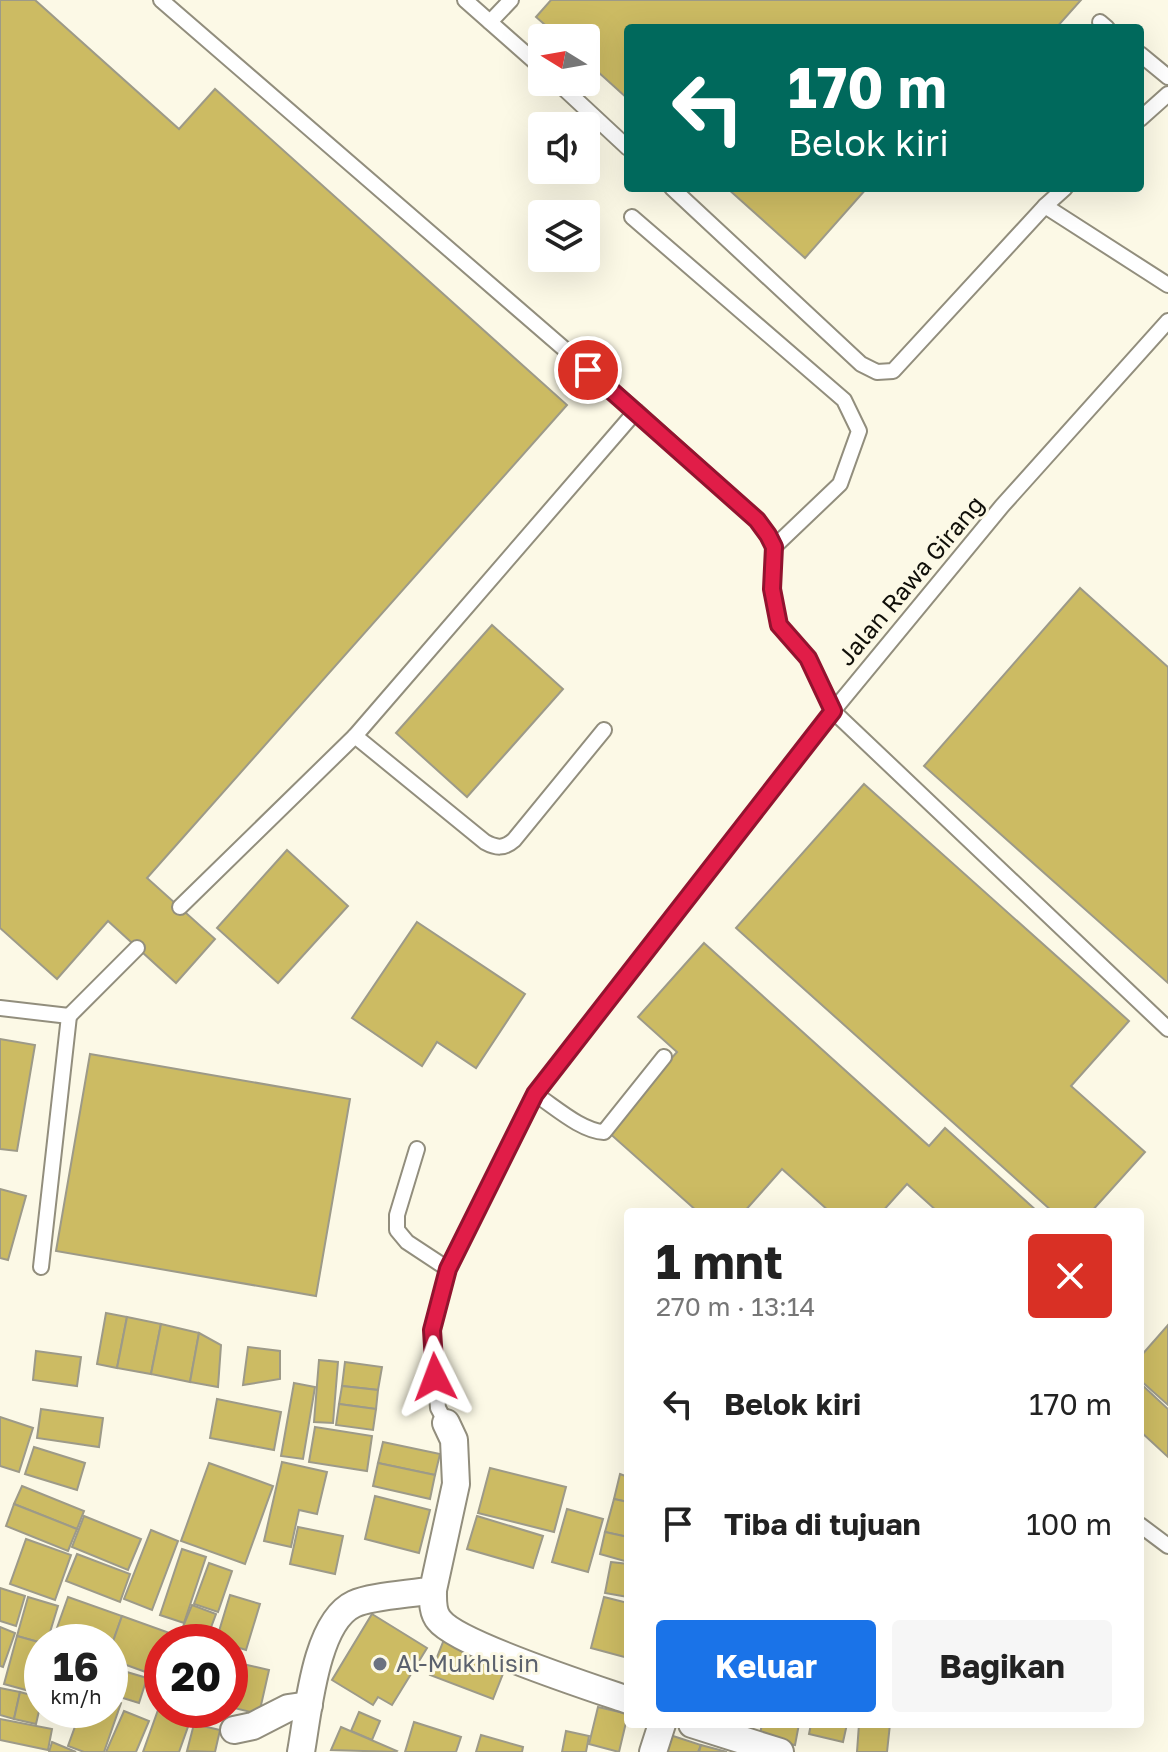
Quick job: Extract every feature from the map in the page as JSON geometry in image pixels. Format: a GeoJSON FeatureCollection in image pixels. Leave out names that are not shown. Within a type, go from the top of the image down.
{"type":"FeatureCollection","features":[{"type":"Feature","properties":{"kind":"street"},"geometry":{"type":"LineString","coordinates":[[446,1423],[454,1440],[456,1484],[433,1590],[438,1620],[464,1638],[624,1698]]}},
{"type":"Feature","properties":{"kind":"street"},"geometry":{"type":"LineString","coordinates":[[301,1752],[325,1638],[345,1609],[372,1599],[433,1590]]}},
{"type":"Feature","properties":{"kind":"street"},"geometry":{"type":"LineString","coordinates":[[234,1730],[253,1726],[288,1708],[309,1705]]}},
{"type":"Feature","properties":{"kind":"street"},"geometry":{"type":"LineString","coordinates":[[653,1752],[661,1728]]}},
{"type":"Feature","properties":{"kind":"street"},"geometry":{"type":"LineString","coordinates":[[705,1728],[780,1752]]}},
{"type":"Feature","properties":{"kind":"lane"},"geometry":{"type":"LineString","coordinates":[[161,0],[636,411],[757,520],[774,547],[772,589],[779,625],[808,658],[833,711],[1168,1029]]}},
{"type":"Feature","properties":{"kind":"lane"},"geometry":{"type":"LineString","coordinates":[[465,0],[528,56]]}},
{"type":"Feature","properties":{"kind":"lane"},"geometry":{"type":"LineString","coordinates":[[490,22],[511,0]]}},
{"type":"Feature","properties":{"kind":"lane"},"geometry":{"type":"LineString","coordinates":[[1144,57],[1168,77]]}},
{"type":"Feature","properties":{"kind":"lane"},"geometry":{"type":"LineString","coordinates":[[1144,115],[1168,94]]}},
{"type":"Feature","properties":{"kind":"lane"},"geometry":{"type":"LineString","coordinates":[[572,96],[624,144]]}},
{"type":"Feature","properties":{"kind":"lane"},"geometry":{"type":"LineString","coordinates":[[676,192],[861,364],[877,372],[893,371],[1061,192]]}},
{"type":"Feature","properties":{"kind":"lane"},"geometry":{"type":"LineString","coordinates":[[1045,206],[1168,285]]}},
{"type":"Feature","properties":{"kind":"lane"},"geometry":{"type":"LineString","coordinates":[[632,217],[844,400],[859,431],[840,484],[774,547]]}},
{"type":"Feature","properties":{"kind":"lane","name":"Jalan Rawa Girang"},"geometry":{"type":"LineString","coordinates":[[446,1423],[438,1408],[432,1330],[448,1269],[535,1094],[833,711],[1002,506],[1168,321]]}},
{"type":"Feature","properties":{"kind":"lane"},"geometry":{"type":"LineString","coordinates":[[180,907],[355,736],[636,411]]}},
{"type":"Feature","properties":{"kind":"lane"},"geometry":{"type":"LineString","coordinates":[[355,736],[485,842],[496,847],[508,845],[514,840],[604,730]]}},
{"type":"Feature","properties":{"kind":"lane"},"geometry":{"type":"LineString","coordinates":[[41,1267],[69,1016],[137,948]]}},
{"type":"Feature","properties":{"kind":"lane"},"geometry":{"type":"LineString","coordinates":[[0,1008],[69,1016]]}},
{"type":"Feature","properties":{"kind":"lane"},"geometry":{"type":"LineString","coordinates":[[535,1094],[579,1122],[604,1132],[664,1057]]}},
{"type":"Feature","properties":{"kind":"lane"},"geometry":{"type":"LineString","coordinates":[[417,1149],[397,1215],[397,1230],[407,1242],[448,1269]]}},
{"type":"Feature","properties":{"kind":"lane"},"geometry":{"type":"LineString","coordinates":[[1144,1528],[1168,1546]]}},
{"type":"Feature","properties":{"kind":"building"},"geometry":{"type":"Polygon","coordinates":[[[0,0],[35,0],[179,129],[215,89],[567,405],[147,878],[215,939],[176,983],[108,921],[57,979],[0,928],[0,0]]]}},
{"type":"Feature","properties":{"kind":"building"},"geometry":{"type":"Polygon","coordinates":[[[551,0],[1081,0],[1060,24],[624,24],[624,95],[600,74],[600,24],[544,24],[536,17],[551,0]]]}},
{"type":"Feature","properties":{"kind":"building"},"geometry":{"type":"Polygon","coordinates":[[[731,192],[863,192],[805,258],[731,192]]]}},
{"type":"Feature","properties":{"kind":"building"},"geometry":{"type":"Polygon","coordinates":[[[1080,588],[1168,667],[1168,983],[924,766],[1080,588]]]}},
{"type":"Feature","properties":{"kind":"building"},"geometry":{"type":"Polygon","coordinates":[[[492,625],[563,689],[467,797],[396,733],[492,625]]]}},
{"type":"Feature","properties":{"kind":"building"},"geometry":{"type":"Polygon","coordinates":[[[864,784],[1129,1021],[1071,1086],[1145,1152],[1095,1208],[1049,1208],[736,928],[864,784]]]}},
{"type":"Feature","properties":{"kind":"building"},"geometry":{"type":"Polygon","coordinates":[[[287,850],[348,906],[278,983],[217,928],[287,850]]]}},
{"type":"Feature","properties":{"kind":"building"},"geometry":{"type":"Polygon","coordinates":[[[417,922],[525,994],[476,1068],[437,1042],[422,1066],[352,1018],[417,922]]]}},
{"type":"Feature","properties":{"kind":"building"},"geometry":{"type":"Polygon","coordinates":[[[704,943],[929,1146],[945,1128],[1034,1208],[934,1208],[907,1184],[886,1208],[826,1208],[782,1169],[748,1208],[694,1208],[607,1131],[677,1052],[638,1017],[704,943]]]}},
{"type":"Feature","properties":{"kind":"building"},"geometry":{"type":"Polygon","coordinates":[[[0,1039],[35,1045],[17,1151],[0,1149],[0,1039]]]}},
{"type":"Feature","properties":{"kind":"building"},"geometry":{"type":"Polygon","coordinates":[[[90,1054],[350,1099],[316,1296],[56,1251],[90,1054]]]}},
{"type":"Feature","properties":{"kind":"building"},"geometry":{"type":"Polygon","coordinates":[[[0,1189],[26,1196],[8,1260],[0,1258],[0,1189]]]}},
{"type":"Feature","properties":{"kind":"building"},"geometry":{"type":"Polygon","coordinates":[[[106,1313],[127,1317],[117,1368],[97,1364],[106,1313]]]}},
{"type":"Feature","properties":{"kind":"building"},"geometry":{"type":"Polygon","coordinates":[[[127,1317],[161,1324],[151,1374],[117,1368],[127,1317]]]}},
{"type":"Feature","properties":{"kind":"building"},"geometry":{"type":"Polygon","coordinates":[[[161,1324],[199,1333],[190,1382],[151,1374],[161,1324]]]}},
{"type":"Feature","properties":{"kind":"building"},"geometry":{"type":"Polygon","coordinates":[[[1168,1325],[1168,1405],[1144,1384],[1144,1352],[1168,1325]]]}},
{"type":"Feature","properties":{"kind":"building"},"geometry":{"type":"Polygon","coordinates":[[[199,1333],[221,1345],[218,1387],[190,1382],[199,1333]]]}},
{"type":"Feature","properties":{"kind":"building"},"geometry":{"type":"Polygon","coordinates":[[[248,1347],[280,1351],[280,1379],[243,1385],[248,1347]]]}},
{"type":"Feature","properties":{"kind":"building"},"geometry":{"type":"Polygon","coordinates":[[[36,1351],[81,1357],[77,1386],[33,1380],[36,1351]]]}},
{"type":"Feature","properties":{"kind":"building"},"geometry":{"type":"Polygon","coordinates":[[[319,1360],[338,1362],[333,1423],[314,1422],[319,1360]]]}},
{"type":"Feature","properties":{"kind":"building"},"geometry":{"type":"Polygon","coordinates":[[[345,1362],[382,1367],[378,1390],[342,1386],[345,1362]]]}},
{"type":"Feature","properties":{"kind":"building"},"geometry":{"type":"Polygon","coordinates":[[[294,1383],[315,1387],[303,1459],[281,1456],[294,1383]]]}},
{"type":"Feature","properties":{"kind":"building"},"geometry":{"type":"Polygon","coordinates":[[[342,1386],[378,1390],[376,1409],[339,1404],[342,1386]]]}},
{"type":"Feature","properties":{"kind":"building"},"geometry":{"type":"Polygon","coordinates":[[[1144,1387],[1168,1409],[1168,1457],[1144,1435],[1144,1387]]]}},
{"type":"Feature","properties":{"kind":"building"},"geometry":{"type":"Polygon","coordinates":[[[217,1399],[281,1412],[274,1450],[210,1438],[217,1399]]]}},
{"type":"Feature","properties":{"kind":"building"},"geometry":{"type":"Polygon","coordinates":[[[339,1404],[376,1409],[373,1430],[336,1425],[339,1404]]]}},
{"type":"Feature","properties":{"kind":"building"},"geometry":{"type":"Polygon","coordinates":[[[41,1409],[103,1418],[99,1447],[37,1438],[41,1409]]]}},
{"type":"Feature","properties":{"kind":"building"},"geometry":{"type":"Polygon","coordinates":[[[0,1417],[33,1428],[19,1472],[0,1466],[0,1417]]]}},
{"type":"Feature","properties":{"kind":"building"},"geometry":{"type":"Polygon","coordinates":[[[315,1427],[372,1436],[367,1471],[309,1462],[315,1427]]]}},
{"type":"Feature","properties":{"kind":"building"},"geometry":{"type":"Polygon","coordinates":[[[383,1442],[440,1454],[435,1475],[378,1463],[383,1442]]]}},
{"type":"Feature","properties":{"kind":"building"},"geometry":{"type":"Polygon","coordinates":[[[34,1447],[85,1463],[77,1490],[25,1474],[34,1447]]]}},
{"type":"Feature","properties":{"kind":"building"},"geometry":{"type":"Polygon","coordinates":[[[282,1462],[327,1472],[317,1514],[299,1510],[291,1547],[264,1541],[282,1462]]]}},
{"type":"Feature","properties":{"kind":"building"},"geometry":{"type":"Polygon","coordinates":[[[209,1463],[273,1486],[245,1564],[181,1541],[209,1463]]]}},
{"type":"Feature","properties":{"kind":"building"},"geometry":{"type":"Polygon","coordinates":[[[378,1463],[435,1475],[430,1499],[373,1486],[378,1463]]]}},
{"type":"Feature","properties":{"kind":"building"},"geometry":{"type":"Polygon","coordinates":[[[490,1468],[566,1487],[554,1532],[478,1513],[490,1468]]]}},
{"type":"Feature","properties":{"kind":"building"},"geometry":{"type":"Polygon","coordinates":[[[620,1474],[624,1476],[624,1501],[614,1499],[620,1474]]]}},
{"type":"Feature","properties":{"kind":"building"},"geometry":{"type":"Polygon","coordinates":[[[22,1486],[84,1511],[77,1529],[14,1504],[22,1486]]]}},
{"type":"Feature","properties":{"kind":"building"},"geometry":{"type":"Polygon","coordinates":[[[375,1496],[430,1510],[419,1553],[365,1539],[375,1496]]]}},
{"type":"Feature","properties":{"kind":"building"},"geometry":{"type":"Polygon","coordinates":[[[614,1499],[624,1501],[624,1536],[605,1532],[614,1499]]]}},
{"type":"Feature","properties":{"kind":"building"},"geometry":{"type":"Polygon","coordinates":[[[14,1504],[77,1529],[68,1551],[6,1526],[14,1504]]]}},
{"type":"Feature","properties":{"kind":"building"},"geometry":{"type":"Polygon","coordinates":[[[567,1509],[603,1519],[588,1572],[552,1562],[567,1509]]]}},
{"type":"Feature","properties":{"kind":"building"},"geometry":{"type":"Polygon","coordinates":[[[84,1516],[141,1539],[128,1570],[72,1547],[84,1516]]]}},
{"type":"Feature","properties":{"kind":"building"},"geometry":{"type":"Polygon","coordinates":[[[477,1516],[543,1536],[533,1568],[467,1549],[477,1516]]]}},
{"type":"Feature","properties":{"kind":"building"},"geometry":{"type":"Polygon","coordinates":[[[298,1527],[343,1536],[335,1574],[290,1564],[298,1527]]]}},
{"type":"Feature","properties":{"kind":"building"},"geometry":{"type":"Polygon","coordinates":[[[151,1530],[178,1541],[152,1610],[124,1599],[151,1530]]]}},
{"type":"Feature","properties":{"kind":"building"},"geometry":{"type":"Polygon","coordinates":[[[605,1532],[624,1536],[624,1561],[600,1554],[605,1532]]]}},
{"type":"Feature","properties":{"kind":"building"},"geometry":{"type":"Polygon","coordinates":[[[26,1539],[71,1555],[55,1600],[10,1584],[26,1539]]]}},
{"type":"Feature","properties":{"kind":"building"},"geometry":{"type":"Polygon","coordinates":[[[182,1549],[206,1557],[184,1623],[160,1615],[182,1549]]]}},
{"type":"Feature","properties":{"kind":"building"},"geometry":{"type":"Polygon","coordinates":[[[77,1554],[130,1574],[120,1602],[66,1581],[77,1554]]]}},
{"type":"Feature","properties":{"kind":"building"},"geometry":{"type":"Polygon","coordinates":[[[611,1562],[624,1564],[624,1596],[605,1593],[611,1562]]]}},
{"type":"Feature","properties":{"kind":"building"},"geometry":{"type":"Polygon","coordinates":[[[209,1563],[232,1571],[218,1612],[194,1604],[209,1563]]]}},
{"type":"Feature","properties":{"kind":"building"},"geometry":{"type":"Polygon","coordinates":[[[0,1588],[25,1596],[16,1626],[0,1621],[0,1588]]]}},
{"type":"Feature","properties":{"kind":"building"},"geometry":{"type":"Polygon","coordinates":[[[230,1595],[260,1604],[248,1643],[248,1624],[221,1624],[230,1595]]]}},
{"type":"Feature","properties":{"kind":"building"},"geometry":{"type":"Polygon","coordinates":[[[28,1597],[58,1606],[52,1624],[24,1624],[24,1638],[17,1636],[28,1597]]]}},
{"type":"Feature","properties":{"kind":"building"},"geometry":{"type":"Polygon","coordinates":[[[68,1597],[122,1616],[119,1624],[58,1624],[68,1597]]]}},
{"type":"Feature","properties":{"kind":"building"},"geometry":{"type":"Polygon","coordinates":[[[604,1597],[624,1602],[624,1657],[591,1648],[604,1597]]]}},
{"type":"Feature","properties":{"kind":"building"},"geometry":{"type":"Polygon","coordinates":[[[192,1605],[216,1614],[212,1624],[184,1624],[192,1605]]]}},
{"type":"Feature","properties":{"kind":"building","name":"Al-Mukhlisin"},"geometry":{"type":"Polygon","coordinates":[[[372,1614],[427,1648],[392,1705],[378,1697],[373,1705],[332,1680],[372,1614]]]}},
{"type":"Feature","properties":{"kind":"building"},"geometry":{"type":"Polygon","coordinates":[[[122,1616],[144,1624],[144,1671],[128,1666],[128,1624],[119,1624],[122,1616]]]}},
{"type":"Feature","properties":{"kind":"building"},"geometry":{"type":"Polygon","coordinates":[[[0,1627],[15,1633],[3,1667],[0,1666],[0,1627]]]}},
{"type":"Feature","properties":{"kind":"building"},"geometry":{"type":"Polygon","coordinates":[[[17,1636],[24,1638],[24,1690],[4,1684],[17,1636]]]}},
{"type":"Feature","properties":{"kind":"building"},"geometry":{"type":"Polygon","coordinates":[[[445,1637],[508,1661],[493,1699],[430,1675],[445,1637]]]}},
{"type":"Feature","properties":{"kind":"building"},"geometry":{"type":"Polygon","coordinates":[[[248,1665],[269,1670],[259,1714],[248,1711],[248,1665]]]}},
{"type":"Feature","properties":{"kind":"building"},"geometry":{"type":"Polygon","coordinates":[[[128,1672],[144,1677],[139,1703],[128,1700],[128,1672]]]}},
{"type":"Feature","properties":{"kind":"building"},"geometry":{"type":"Polygon","coordinates":[[[0,1688],[20,1692],[14,1719],[0,1715],[0,1688]]]}},
{"type":"Feature","properties":{"kind":"building"},"geometry":{"type":"Polygon","coordinates":[[[20,1692],[24,1693],[24,1721],[14,1719],[20,1692]]]}},
{"type":"Feature","properties":{"kind":"building"},"geometry":{"type":"Polygon","coordinates":[[[598,1707],[624,1713],[625,1728],[619,1752],[589,1744],[598,1707]]]}},
{"type":"Feature","properties":{"kind":"building"},"geometry":{"type":"Polygon","coordinates":[[[359,1712],[380,1721],[372,1740],[351,1731],[359,1712]]]}},
{"type":"Feature","properties":{"kind":"building"},"geometry":{"type":"Polygon","coordinates":[[[128,1713],[144,1719],[146,1728],[136,1752],[106,1752],[117,1728],[128,1728],[128,1713]]]}},
{"type":"Feature","properties":{"kind":"building"},"geometry":{"type":"Polygon","coordinates":[[[0,1719],[24,1724],[24,1728],[52,1729],[48,1750],[0,1740],[0,1719]]]}},
{"type":"Feature","properties":{"kind":"building"},"geometry":{"type":"Polygon","coordinates":[[[414,1722],[461,1737],[456,1752],[405,1752],[414,1722]]]}},
{"type":"Feature","properties":{"kind":"building"},"geometry":{"type":"Polygon","coordinates":[[[341,1727],[397,1751],[331,1750],[341,1727]]]}},
{"type":"Feature","properties":{"kind":"building"},"geometry":{"type":"Polygon","coordinates":[[[74,1728],[112,1728],[104,1752],[84,1752],[68,1746],[74,1728]]]}},
{"type":"Feature","properties":{"kind":"building"},"geometry":{"type":"Polygon","coordinates":[[[152,1728],[188,1728],[179,1752],[143,1752],[152,1728]]]}},
{"type":"Feature","properties":{"kind":"building"},"geometry":{"type":"Polygon","coordinates":[[[193,1728],[220,1730],[215,1752],[187,1751],[193,1728]]]}},
{"type":"Feature","properties":{"kind":"building"},"geometry":{"type":"Polygon","coordinates":[[[761,1728],[798,1728],[795,1745],[759,1739],[761,1728]]]}},
{"type":"Feature","properties":{"kind":"building"},"geometry":{"type":"Polygon","coordinates":[[[810,1728],[846,1728],[843,1742],[809,1734],[810,1728]]]}},
{"type":"Feature","properties":{"kind":"building"},"geometry":{"type":"Polygon","coordinates":[[[859,1728],[890,1728],[887,1752],[857,1752],[859,1728]]]}},
{"type":"Feature","properties":{"kind":"building"},"geometry":{"type":"Polygon","coordinates":[[[566,1731],[589,1736],[586,1752],[562,1752],[566,1731]]]}},
{"type":"Feature","properties":{"kind":"building"},"geometry":{"type":"Polygon","coordinates":[[[481,1735],[523,1747],[522,1752],[476,1752],[481,1735]]]}},
{"type":"Feature","properties":{"kind":"building"},"geometry":{"type":"Polygon","coordinates":[[[670,1735],[701,1745],[698,1752],[665,1752],[670,1735]]]}},
{"type":"Feature","properties":{"kind":"building"},"geometry":{"type":"Polygon","coordinates":[[[52,1742],[76,1752],[49,1752],[52,1742]]]}},
{"type":"Feature","properties":{"kind":"building"},"geometry":{"type":"Polygon","coordinates":[[[701,1745],[727,1752],[699,1752],[701,1745]]]}},
{"type":"Feature","properties":{"kind":"place","name":"Al-Mukhlisin"},"geometry":{"type":"Point","coordinates":[380,1664]}},
{"type":"Feature","properties":{"kind":"route"},"geometry":{"type":"LineString","coordinates":[[435,1377],[432,1330],[448,1269],[535,1094],[833,711],[808,658],[779,625],[772,589],[774,547],[768,535],[757,520],[588,370]]}}]}
